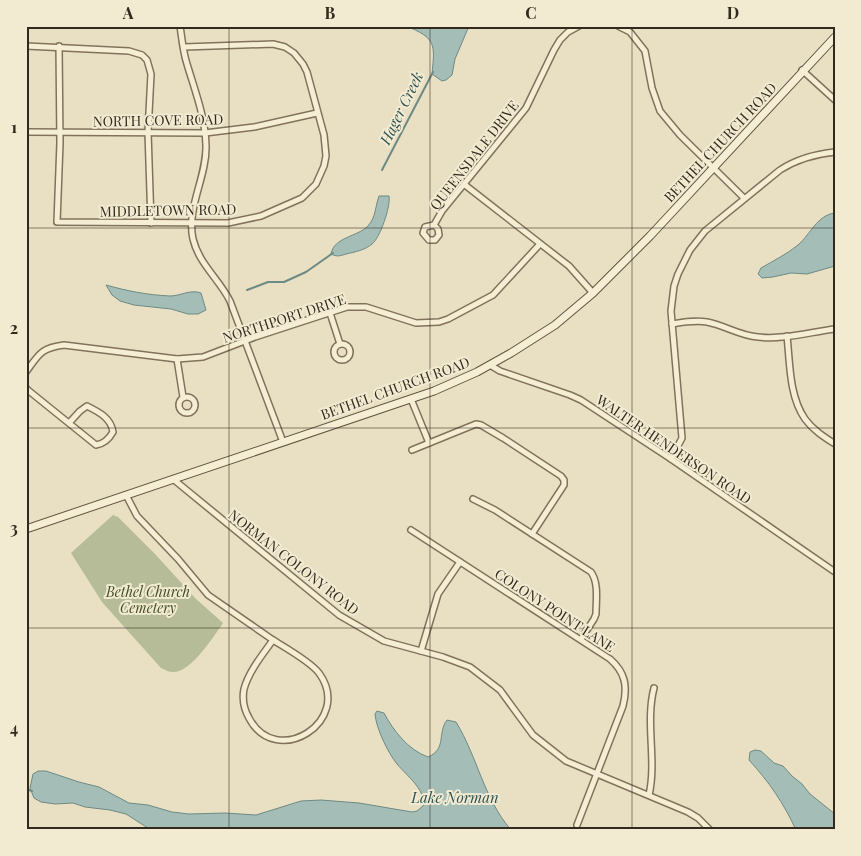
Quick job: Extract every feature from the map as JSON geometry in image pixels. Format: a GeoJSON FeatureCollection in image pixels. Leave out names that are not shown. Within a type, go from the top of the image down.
{"type":"FeatureCollection","features":[{"type":"Feature","properties":{"kind":"street"},"geometry":{"type":"LineString","coordinates":[[180,26],[186,62],[202,112],[205,133],[205,156],[192,222],[193,238],[202,262],[225,291],[283,442]]}},
{"type":"Feature","properties":{"kind":"street","name":"QUEENSDALE DRIVE"},"geometry":{"type":"LineString","coordinates":[[434,225],[442,211],[526,108],[560,40],[568,32],[579,26]]}},
{"type":"Feature","properties":{"kind":"street"},"geometry":{"type":"LineString","coordinates":[[618,26],[630,32],[646,51],[652,88],[660,111],[680,135],[744,198]]}},
{"type":"Feature","properties":{"kind":"street","name":"BETHEL CHURCH ROAD"},"geometry":{"type":"LineString","coordinates":[[26,529],[412,399],[490,365],[532,340],[555,325],[593,294],[617,271],[802,70],[835,37]]}},
{"type":"Feature","properties":{"kind":"street","name":"MIDDLETOWN ROAD"},"geometry":{"type":"LineString","coordinates":[[60,132],[57,222],[228,223],[242,221],[294,203],[308,193],[320,176],[326,156],[324,135],[303,64],[294,53],[285,47],[266,43],[184,47]]}},
{"type":"Feature","properties":{"kind":"street"},"geometry":{"type":"LineString","coordinates":[[26,46],[60,46],[99,51],[129,51],[142,55],[147,60],[150,74],[148,132],[151,223]]}},
{"type":"Feature","properties":{"kind":"street"},"geometry":{"type":"LineString","coordinates":[[60,46],[60,132]]}},
{"type":"Feature","properties":{"kind":"street"},"geometry":{"type":"LineString","coordinates":[[802,70],[835,100]]}},
{"type":"Feature","properties":{"kind":"street","name":"NORTH COVE ROAD"},"geometry":{"type":"LineString","coordinates":[[26,132],[205,133],[254,127],[318,113]]}},
{"type":"Feature","properties":{"kind":"street"},"geometry":{"type":"LineString","coordinates":[[671,459],[680,444],[682,431],[671,311],[674,286],[687,256],[704,231],[789,164],[807,157],[835,152]]}},
{"type":"Feature","properties":{"kind":"street"},"geometry":{"type":"LineString","coordinates":[[465,185],[569,266],[593,294]]}},
{"type":"Feature","properties":{"kind":"street","name":"NORTHPORT DRIVE"},"geometry":{"type":"LineString","coordinates":[[26,372],[39,354],[48,348],[64,345],[177,359],[195,359],[347,307],[366,307],[416,323],[439,322],[493,295],[540,244]]}},
{"type":"Feature","properties":{"kind":"street"},"geometry":{"type":"LineString","coordinates":[[330,313],[340,344]]}},
{"type":"Feature","properties":{"kind":"street"},"geometry":{"type":"LineString","coordinates":[[672,324],[700,321],[756,337],[787,336],[835,329]]}},
{"type":"Feature","properties":{"kind":"street"},"geometry":{"type":"LineString","coordinates":[[787,336],[794,389],[800,410],[812,426],[835,444]]}},
{"type":"Feature","properties":{"kind":"street"},"geometry":{"type":"LineString","coordinates":[[177,359],[183,397]]}},
{"type":"Feature","properties":{"kind":"street","name":"WALTER HENDERSON ROAD"},"geometry":{"type":"LineString","coordinates":[[490,365],[500,371],[581,400],[671,459],[835,572]]}},
{"type":"Feature","properties":{"kind":"street"},"geometry":{"type":"LineString","coordinates":[[26,388],[96,445],[109,438],[113,432],[109,420],[87,406],[69,423]]}},
{"type":"Feature","properties":{"kind":"street"},"geometry":{"type":"LineString","coordinates":[[412,399],[429,443]]}},
{"type":"Feature","properties":{"kind":"street"},"geometry":{"type":"LineString","coordinates":[[412,450],[470,425],[481,425],[561,476],[564,480],[564,485],[532,534]]}},
{"type":"Feature","properties":{"kind":"street","name":"NORMAN COLONY ROAD"},"geometry":{"type":"LineString","coordinates":[[173,479],[339,615],[384,641],[456,661],[476,671],[500,690],[525,726],[539,741],[566,761],[688,812],[698,818],[710,830]]}},
{"type":"Feature","properties":{"kind":"street"},"geometry":{"type":"LineString","coordinates":[[126,495],[137,516],[178,559],[208,595],[318,671],[327,690],[327,706],[322,720],[309,733],[294,739],[279,740],[266,735],[251,722],[244,705],[245,687],[250,675],[273,640]]}},
{"type":"Feature","properties":{"kind":"street"},"geometry":{"type":"LineString","coordinates":[[474,499],[485,504],[594,575],[596,581],[596,614],[581,639]]}},
{"type":"Feature","properties":{"kind":"street","name":"COLONY POINT LANE"},"geometry":{"type":"LineString","coordinates":[[411,530],[581,639],[617,665],[626,682],[624,706],[577,825]]}},
{"type":"Feature","properties":{"kind":"street"},"geometry":{"type":"LineString","coordinates":[[421,651],[438,594],[460,562]]}},
{"type":"Feature","properties":{"kind":"street"},"geometry":{"type":"LineString","coordinates":[[649,795],[652,780],[650,702],[654,688]]}},
{"type":"Feature","properties":{"kind":"green space","name":"Bethel Church Cemetery"},"geometry":{"type":"Polygon","coordinates":[[[113,515],[118,517],[196,599],[223,623],[194,661],[179,671],[171,672],[161,668],[102,602],[71,553],[113,515]]]}},
{"type":"Feature","properties":{"kind":"water"},"geometry":{"type":"Polygon","coordinates":[[[406,26],[469,26],[455,59],[452,75],[442,81],[432,74],[433,49],[431,43],[423,34],[406,26]]]}},
{"type":"Feature","properties":{"kind":"water"},"geometry":{"type":"Polygon","coordinates":[[[379,196],[389,196],[389,201],[384,222],[375,241],[366,248],[356,252],[338,256],[331,254],[337,244],[363,230],[371,223],[379,196]]]}},
{"type":"Feature","properties":{"kind":"water"},"geometry":{"type":"Polygon","coordinates":[[[835,213],[835,266],[807,274],[791,273],[762,278],[758,274],[761,268],[798,245],[823,217],[835,213]]]}},
{"type":"Feature","properties":{"kind":"water"},"geometry":{"type":"Polygon","coordinates":[[[106,285],[162,295],[174,296],[189,292],[201,293],[206,310],[198,314],[188,314],[171,309],[134,305],[120,301],[112,295],[106,285]]]}},
{"type":"Feature","properties":{"kind":"water","name":"Lake Norman"},"geometry":{"type":"Polygon","coordinates":[[[377,711],[384,713],[397,733],[414,750],[428,757],[438,750],[442,730],[447,720],[456,722],[470,749],[487,791],[511,830],[151,830],[126,814],[73,803],[55,804],[41,802],[34,798],[30,788],[33,774],[38,771],[46,771],[99,787],[129,803],[189,814],[225,813],[256,815],[301,801],[321,800],[359,803],[412,812],[417,811],[424,805],[421,793],[397,764],[386,747],[376,720],[375,714],[377,711]]]}},
{"type":"Feature","properties":{"kind":"water"},"geometry":{"type":"Polygon","coordinates":[[[755,750],[761,751],[774,763],[783,766],[810,794],[835,814],[835,830],[796,830],[775,793],[749,760],[750,752],[755,750]]]}},
{"type":"Feature","properties":{"kind":"waterway","name":"Hager Creek"},"geometry":{"type":"LineString","coordinates":[[382,170],[433,72]]}},
{"type":"Feature","properties":{"kind":"waterway","name":"Hager Creek"},"geometry":{"type":"LineString","coordinates":[[247,290],[268,282],[284,282],[306,272],[333,253]]}},
{"type":"Feature","properties":{"kind":"waterway"},"geometry":{"type":"LineString","coordinates":[[26,789],[32,791]]}}]}
